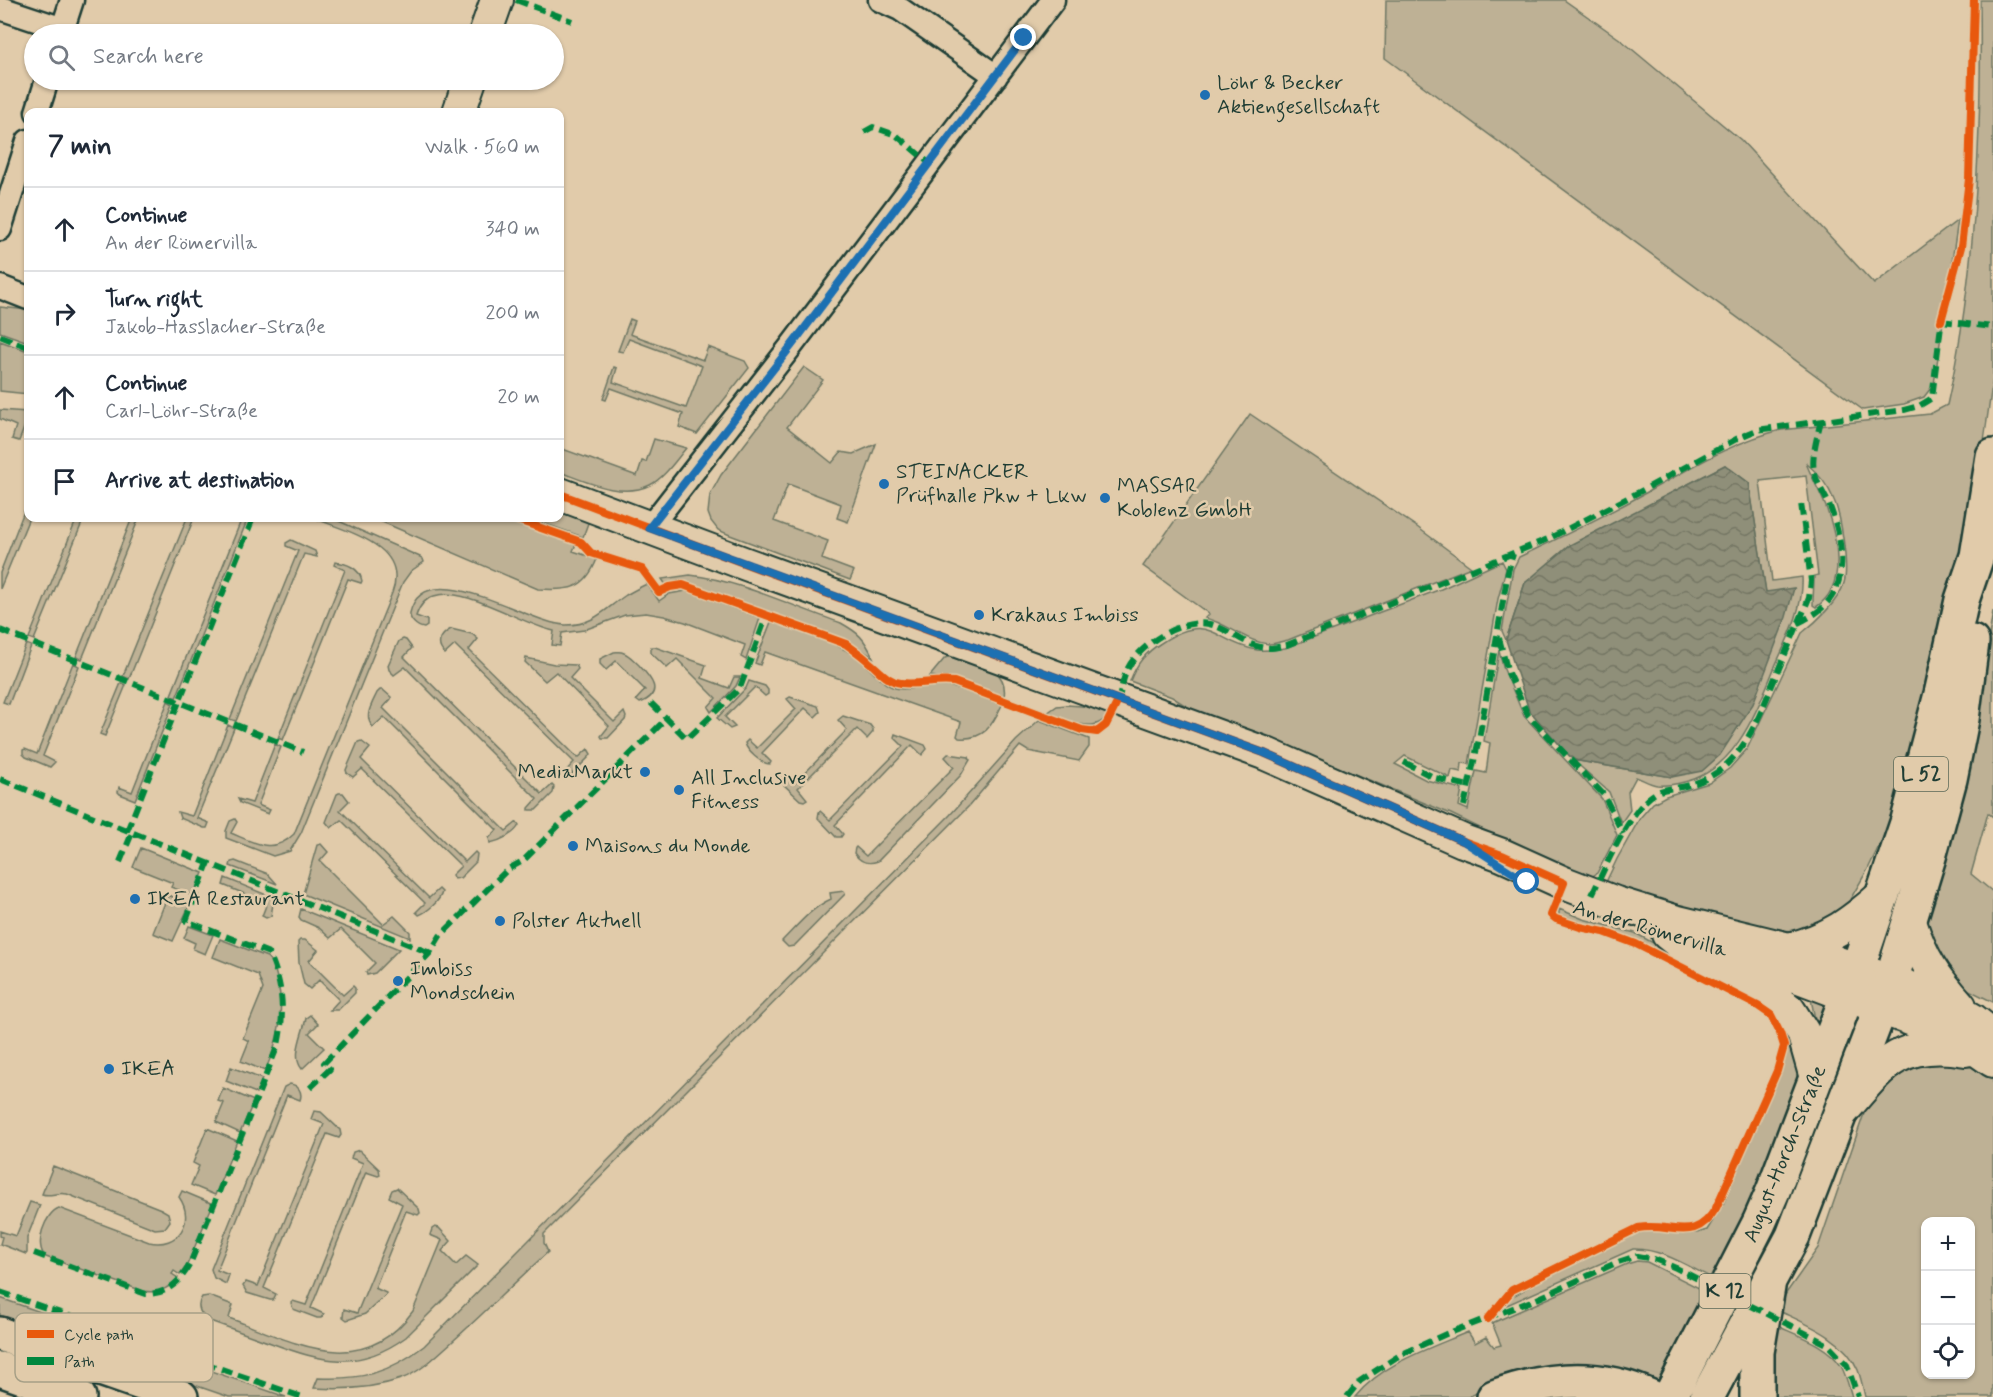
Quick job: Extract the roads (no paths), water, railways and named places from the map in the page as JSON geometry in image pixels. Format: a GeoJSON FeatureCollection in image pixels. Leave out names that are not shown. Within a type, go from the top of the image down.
{"type":"FeatureCollection","features":[{"type":"Feature","properties":{"kind":"main road","name":"L 52"},"geometry":{"type":"LineString","coordinates":[[1886,994],[1929,857],[1958,743],[1966,696],[1977,596],[1977,556],[1993,456]]}},
{"type":"Feature","properties":{"kind":"main road","name":"L 52"},"geometry":{"type":"LineString","coordinates":[[1852,982],[1898,852],[1918,786],[1962,600],[1977,556]]}},
{"type":"Feature","properties":{"kind":"main road","name":"August-Horch-Straße"},"geometry":{"type":"LineString","coordinates":[[1657,1393],[1759,1223],[1852,982]]}},
{"type":"Feature","properties":{"kind":"main road","name":"August-Horch-Straße"},"geometry":{"type":"LineString","coordinates":[[1707,1397],[1768,1287],[1793,1236],[1886,994]]}},
{"type":"Feature","properties":{"kind":"main road"},"geometry":{"type":"LineString","coordinates":[[1757,1397],[1757,1352],[1768,1287]]}},
{"type":"Feature","properties":{"kind":"main road"},"geometry":{"type":"LineString","coordinates":[[0,1334],[15,1339]]}},
{"type":"Feature","properties":{"kind":"main road"},"geometry":{"type":"LineString","coordinates":[[0,1369],[15,1374]]}},
{"type":"Feature","properties":{"kind":"main road"},"geometry":{"type":"LineString","coordinates":[[1494,1397],[1529,1386],[1568,1381],[1607,1383],[1657,1393]]}},
{"type":"Feature","properties":{"kind":"main road"},"geometry":{"type":"LineString","coordinates":[[37,1382],[80,1397]]}},
{"type":"Feature","properties":{"kind":"main road"},"geometry":{"type":"LineString","coordinates":[[138,1382],[181,1397]]}},
{"type":"Feature","properties":{"kind":"street"},"geometry":{"type":"LineString","coordinates":[[64,24],[72,0]]}},
{"type":"Feature","properties":{"kind":"street"},"geometry":{"type":"LineString","coordinates":[[489,24],[497,0]]}},
{"type":"Feature","properties":{"kind":"street"},"geometry":{"type":"LineString","coordinates":[[880,0],[900,9],[996,76]]}},
{"type":"Feature","properties":{"kind":"street"},"geometry":{"type":"LineString","coordinates":[[649,528],[792,345],[1053,0]]}},
{"type":"Feature","properties":{"kind":"street"},"geometry":{"type":"LineString","coordinates":[[0,8],[41,24]]}},
{"type":"Feature","properties":{"kind":"street"},"geometry":{"type":"LineString","coordinates":[[38,108],[45,90]]}},
{"type":"Feature","properties":{"kind":"street"},"geometry":{"type":"LineString","coordinates":[[460,108],[467,90]]}},
{"type":"Feature","properties":{"kind":"street"},"geometry":{"type":"LineString","coordinates":[[0,229],[24,154]]}},
{"type":"Feature","properties":{"kind":"street"},"geometry":{"type":"LineString","coordinates":[[0,287],[24,296]]}},
{"type":"Feature","properties":{"kind":"street","name":"An der Römervilla"},"geometry":{"type":"LineString","coordinates":[[564,496],[1264,753],[1463,841],[1631,909],[1789,948],[1852,982]]}},
{"type":"Feature","properties":{"kind":"street","name":"An der Römervilla"},"geometry":{"type":"LineString","coordinates":[[1463,841],[1542,892],[1572,908],[1852,982],[1886,994],[1978,1041]]}},
{"type":"Feature","properties":{"kind":"street"},"geometry":{"type":"LineString","coordinates":[[1789,948],[1813,943],[1842,929],[1883,895]]}},
{"type":"Feature","properties":{"kind":"street"},"geometry":{"type":"LineString","coordinates":[[1910,922],[1923,955],[1936,978],[1978,1041]]}},
{"type":"Feature","properties":{"kind":"street"},"geometry":{"type":"LineString","coordinates":[[1668,934],[1700,959],[1772,996],[1789,1010],[1803,1032],[1816,1078]]}},
{"type":"Feature","properties":{"kind":"street","name":"K 12"},"geometry":{"type":"LineString","coordinates":[[1840,1114],[1881,1068],[1905,1052],[1978,1041]]}},
{"type":"Feature","properties":{"kind":"water"},"geometry":{"type":"Polygon","coordinates":[[[1725,465],[1749,483],[1766,592],[1794,588],[1786,617],[1753,704],[1720,755],[1702,771],[1672,777],[1573,760],[1529,710],[1506,640],[1525,583],[1570,545],[1725,465]]]}},
{"type":"Feature","properties":{"kind":"place","name":"Löhr & Becker Aktiengesellschaft"},"geometry":{"type":"Point","coordinates":[1205,95]}},
{"type":"Feature","properties":{"kind":"place","name":"STEINACKER Prüfhalle Pkw + Lkw"},"geometry":{"type":"Point","coordinates":[884,484]}},
{"type":"Feature","properties":{"kind":"place","name":"MASSAR Koblenz GmbH"},"geometry":{"type":"Point","coordinates":[1105,498]}},
{"type":"Feature","properties":{"kind":"place","name":"Krakaus Imbiss"},"geometry":{"type":"Point","coordinates":[979,615]}},
{"type":"Feature","properties":{"kind":"place","name":"MediaMarkt"},"geometry":{"type":"Point","coordinates":[645,772]}},
{"type":"Feature","properties":{"kind":"place","name":"All Inclusive Fitness"},"geometry":{"type":"Point","coordinates":[679,790]}},
{"type":"Feature","properties":{"kind":"place","name":"Maisons du Monde"},"geometry":{"type":"Point","coordinates":[573,846]}},
{"type":"Feature","properties":{"kind":"place","name":"IKEA Restaurant"},"geometry":{"type":"Point","coordinates":[135,899]}},
{"type":"Feature","properties":{"kind":"place","name":"Polster Aktuell"},"geometry":{"type":"Point","coordinates":[500,921]}},
{"type":"Feature","properties":{"kind":"place","name":"Imbiss Mondschein"},"geometry":{"type":"Point","coordinates":[398,981]}},
{"type":"Feature","properties":{"kind":"place","name":"IKEA"},"geometry":{"type":"Point","coordinates":[109,1069]}}]}
